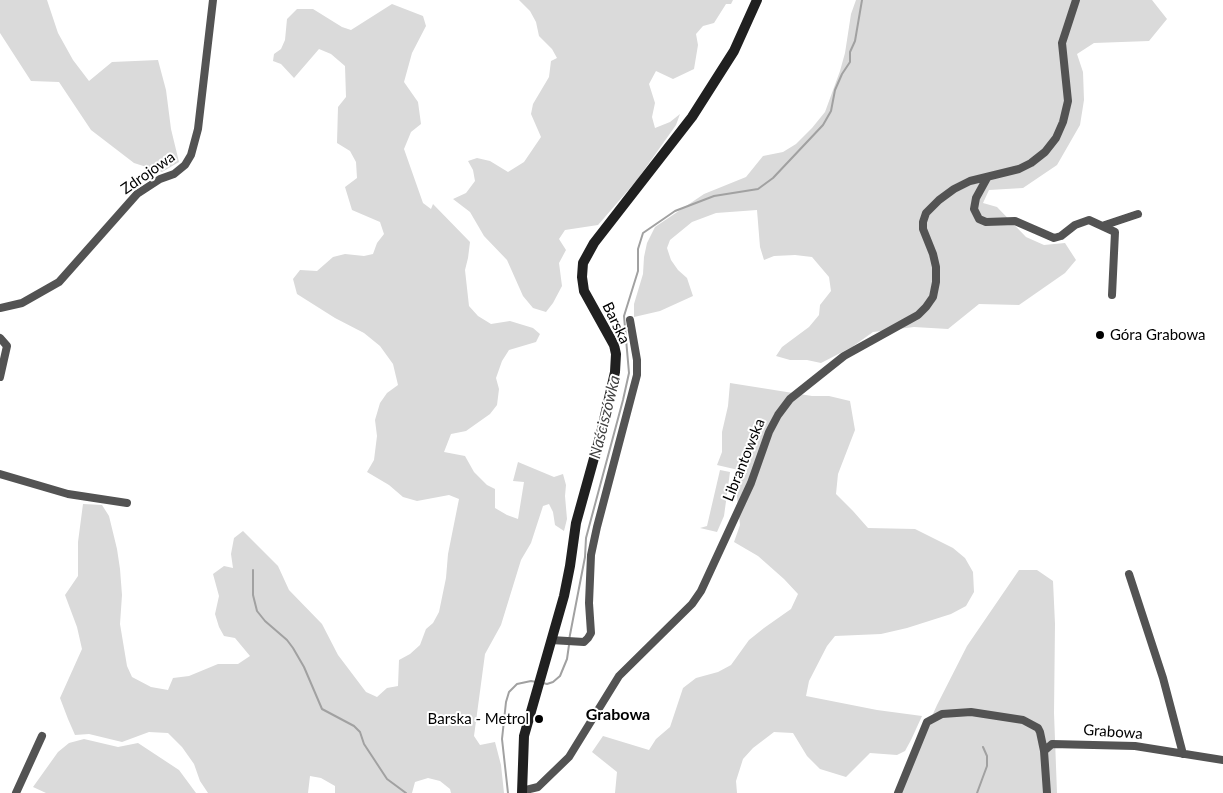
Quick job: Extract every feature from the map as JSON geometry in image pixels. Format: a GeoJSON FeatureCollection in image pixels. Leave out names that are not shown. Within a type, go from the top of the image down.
{"type":"FeatureCollection","features":[{"type":"Feature","properties":{"kind":"street","name":"Zdrojowa"},"geometry":{"type":"LineString","coordinates":[[0,308],[22,303],[59,282],[136,194],[160,179],[174,174],[185,165],[191,155],[198,129],[212,0]]}},
{"type":"Feature","properties":{"kind":"street","name":"Barska"},"geometry":{"type":"LineString","coordinates":[[522,792],[523,741],[542,670],[557,640],[576,524],[616,372],[614,345],[584,290],[582,278],[585,258],[599,236],[692,117],[734,51],[757,0]]}},
{"type":"Feature","properties":{"kind":"street","name":"Librantowska"},"geometry":{"type":"LineString","coordinates":[[522,792],[538,787],[569,757],[619,676],[692,604],[701,592],[752,483],[769,432],[790,399],[844,356],[918,315],[933,297],[936,267],[923,230],[926,213],[954,189],[970,181],[1018,169],[1031,163],[1045,152],[1056,138],[1063,122],[1068,101],[1062,43],[1075,2]]}},
{"type":"Feature","properties":{"kind":"street"},"geometry":{"type":"LineString","coordinates":[[987,178],[976,198],[974,208],[979,219],[986,222],[1014,221],[1054,238],[1061,236],[1075,225],[1089,220],[1114,232],[1112,295]]}},
{"type":"Feature","properties":{"kind":"street"},"geometry":{"type":"LineString","coordinates":[[1102,226],[1138,214]]}},
{"type":"Feature","properties":{"kind":"street"},"geometry":{"type":"LineString","coordinates":[[557,640],[584,642],[591,633],[589,603],[591,555],[637,375],[637,360],[630,320]]}},
{"type":"Feature","properties":{"kind":"street"},"geometry":{"type":"LineString","coordinates":[[0,338],[7,346],[0,377]]}},
{"type":"Feature","properties":{"kind":"street"},"geometry":{"type":"LineString","coordinates":[[0,474],[68,494],[127,503]]}},
{"type":"Feature","properties":{"kind":"street"},"geometry":{"type":"LineString","coordinates":[[1129,574],[1163,678],[1182,754]]}},
{"type":"Feature","properties":{"kind":"street"},"geometry":{"type":"LineString","coordinates":[[898,793],[927,722],[942,714],[971,712],[1023,720],[1038,728],[1044,751],[1047,793]]}},
{"type":"Feature","properties":{"kind":"street"},"geometry":{"type":"LineString","coordinates":[[16,793],[42,736]]}},
{"type":"Feature","properties":{"kind":"street","name":"Grabowa"},"geometry":{"type":"LineString","coordinates":[[1044,751],[1052,744],[1135,746],[1223,760]]}},
{"type":"Feature","properties":{"kind":"shaded area"},"geometry":{"type":"Polygon","coordinates":[[[0,0],[47,0],[58,33],[73,60],[89,81],[112,62],[158,60],[166,90],[171,129],[179,162],[162,172],[134,163],[91,130],[59,82],[31,81],[0,33],[0,0]]]}},
{"type":"Feature","properties":{"kind":"shaded area"},"geometry":{"type":"Polygon","coordinates":[[[519,0],[733,0],[731,4],[726,4],[714,23],[703,26],[696,34],[698,45],[694,69],[673,79],[656,71],[649,84],[655,103],[652,117],[655,128],[670,122],[680,114],[676,125],[637,180],[598,225],[565,230],[559,239],[566,250],[559,263],[562,286],[546,312],[533,308],[523,296],[507,260],[484,236],[470,212],[453,199],[466,193],[475,181],[473,170],[468,161],[477,158],[490,161],[508,172],[524,162],[541,137],[531,114],[533,104],[549,77],[551,61],[557,58],[552,49],[539,36],[536,22],[530,11],[519,0]]]}},
{"type":"Feature","properties":{"kind":"shaded area"},"geometry":{"type":"Polygon","coordinates":[[[856,0],[1152,0],[1167,19],[1149,41],[1094,43],[1077,54],[1083,72],[1084,100],[1080,125],[1057,165],[1023,188],[989,190],[983,203],[997,207],[1026,237],[1044,245],[1065,243],[1076,260],[1065,273],[1019,305],[979,304],[948,329],[914,327],[873,332],[852,347],[821,363],[807,360],[790,360],[776,356],[782,347],[809,327],[819,315],[820,305],[831,291],[829,277],[812,257],[795,255],[774,256],[764,260],[760,247],[757,210],[716,213],[692,222],[670,240],[667,248],[671,260],[687,278],[693,296],[660,311],[634,317],[634,304],[643,274],[647,243],[655,227],[704,194],[746,177],[763,156],[783,152],[796,144],[825,112],[845,53],[851,14],[856,0]]]}},
{"type":"Feature","properties":{"kind":"shaded area"},"geometry":{"type":"Polygon","coordinates":[[[392,4],[423,16],[426,26],[412,53],[404,82],[418,102],[421,124],[411,132],[404,149],[423,203],[431,209],[433,204],[470,242],[465,270],[469,306],[478,316],[491,324],[510,321],[533,328],[540,334],[536,342],[509,350],[502,361],[496,378],[499,389],[497,405],[490,414],[466,431],[451,434],[444,452],[465,456],[474,472],[487,485],[495,489],[495,508],[518,519],[524,482],[513,481],[518,462],[554,477],[563,474],[566,485],[567,519],[564,531],[555,525],[553,512],[549,504],[543,506],[531,543],[521,560],[501,625],[485,654],[474,736],[480,745],[495,742],[501,765],[504,793],[451,793],[450,789],[440,781],[428,778],[415,782],[412,793],[335,793],[335,786],[321,778],[310,776],[308,793],[208,793],[200,781],[194,764],[182,747],[168,733],[149,732],[122,742],[89,734],[75,735],[68,719],[60,698],[82,649],[77,627],[65,595],[78,576],[78,542],[83,504],[102,505],[109,516],[120,569],[122,595],[120,624],[127,666],[132,677],[151,687],[168,690],[173,678],[189,676],[218,664],[238,664],[250,656],[235,638],[224,636],[215,614],[219,596],[213,574],[224,566],[233,568],[231,554],[234,538],[243,531],[278,566],[289,590],[322,624],[338,655],[366,692],[377,697],[387,688],[398,686],[399,660],[410,654],[420,645],[426,629],[433,623],[439,612],[459,499],[449,495],[417,501],[403,497],[389,485],[367,472],[374,460],[377,436],[375,420],[380,403],[387,393],[398,385],[393,364],[380,346],[364,333],[335,318],[297,294],[293,279],[300,270],[317,271],[333,257],[345,254],[364,256],[373,254],[377,243],[384,234],[380,222],[352,210],[345,187],[357,178],[356,162],[350,151],[337,143],[338,107],[346,97],[345,66],[331,54],[319,49],[294,78],[281,64],[273,61],[274,54],[281,49],[285,40],[287,19],[297,9],[313,9],[342,27],[351,30],[392,4]]]}},
{"type":"Feature","properties":{"kind":"shaded area"},"geometry":{"type":"Polygon","coordinates":[[[730,383],[812,396],[829,396],[850,401],[855,430],[838,474],[836,494],[868,528],[915,529],[953,548],[965,558],[973,572],[974,592],[966,606],[951,614],[907,628],[881,634],[835,636],[827,646],[809,681],[806,696],[877,710],[922,716],[905,751],[897,755],[870,753],[846,777],[820,769],[807,756],[793,733],[774,732],[753,748],[743,759],[736,781],[737,793],[615,793],[617,772],[592,752],[603,736],[649,750],[656,739],[670,727],[683,688],[696,678],[718,672],[731,665],[749,640],[791,609],[798,594],[758,556],[734,542],[740,525],[736,487],[747,472],[717,465],[722,452],[722,432],[728,406],[730,383]]]}},
{"type":"Feature","properties":{"kind":"shaded area"},"geometry":{"type":"Polygon","coordinates":[[[720,470],[730,472],[724,516],[717,532],[700,528],[707,526],[720,470]]]}},
{"type":"Feature","properties":{"kind":"shaded area"},"geometry":{"type":"Polygon","coordinates":[[[1019,570],[1037,570],[1053,581],[1057,793],[901,793],[912,760],[967,646],[1019,570]]]}},
{"type":"Feature","properties":{"kind":"shaded area"},"geometry":{"type":"Polygon","coordinates":[[[84,739],[118,747],[138,743],[179,770],[196,793],[46,793],[33,787],[58,752],[69,743],[84,739]]]}},
{"type":"Feature","properties":{"kind":"waterway","name":"Naściszówka"},"geometry":{"type":"LineString","coordinates":[[569,640],[585,557],[586,538],[629,373],[624,316],[638,271],[638,249],[643,233],[675,211],[714,196],[758,189],[773,178],[823,125],[831,111],[835,90],[850,62],[850,52],[855,41],[862,0]]}},
{"type":"Feature","properties":{"kind":"waterway"},"geometry":{"type":"LineString","coordinates":[[253,570],[253,595],[257,611],[293,648],[304,667],[322,709],[354,726],[360,732],[364,744],[387,779],[406,793]]}},
{"type":"Feature","properties":{"kind":"waterway","name":"Naściszówka"},"geometry":{"type":"LineString","coordinates":[[543,683],[553,682],[560,676],[567,659],[569,645]]}},
{"type":"Feature","properties":{"kind":"waterway","name":"Naściszówka"},"geometry":{"type":"LineString","coordinates":[[508,793],[502,739],[506,702],[509,692],[517,684],[531,681],[536,682]]}},
{"type":"Feature","properties":{"kind":"waterway"},"geometry":{"type":"LineString","coordinates":[[977,793],[987,766],[987,756],[983,747]]}},
{"type":"Feature","properties":{"kind":"place","name":"Góra Grabowa"},"geometry":{"type":"Point","coordinates":[1100,335]}},
{"type":"Feature","properties":{"kind":"place","name":"Barska - Metrol"},"geometry":{"type":"Point","coordinates":[539,719]}},
{"type":"Feature","properties":{"kind":"district","name":"Grabowa"},"geometry":{"type":"Point","coordinates":[618,715]}}]}
